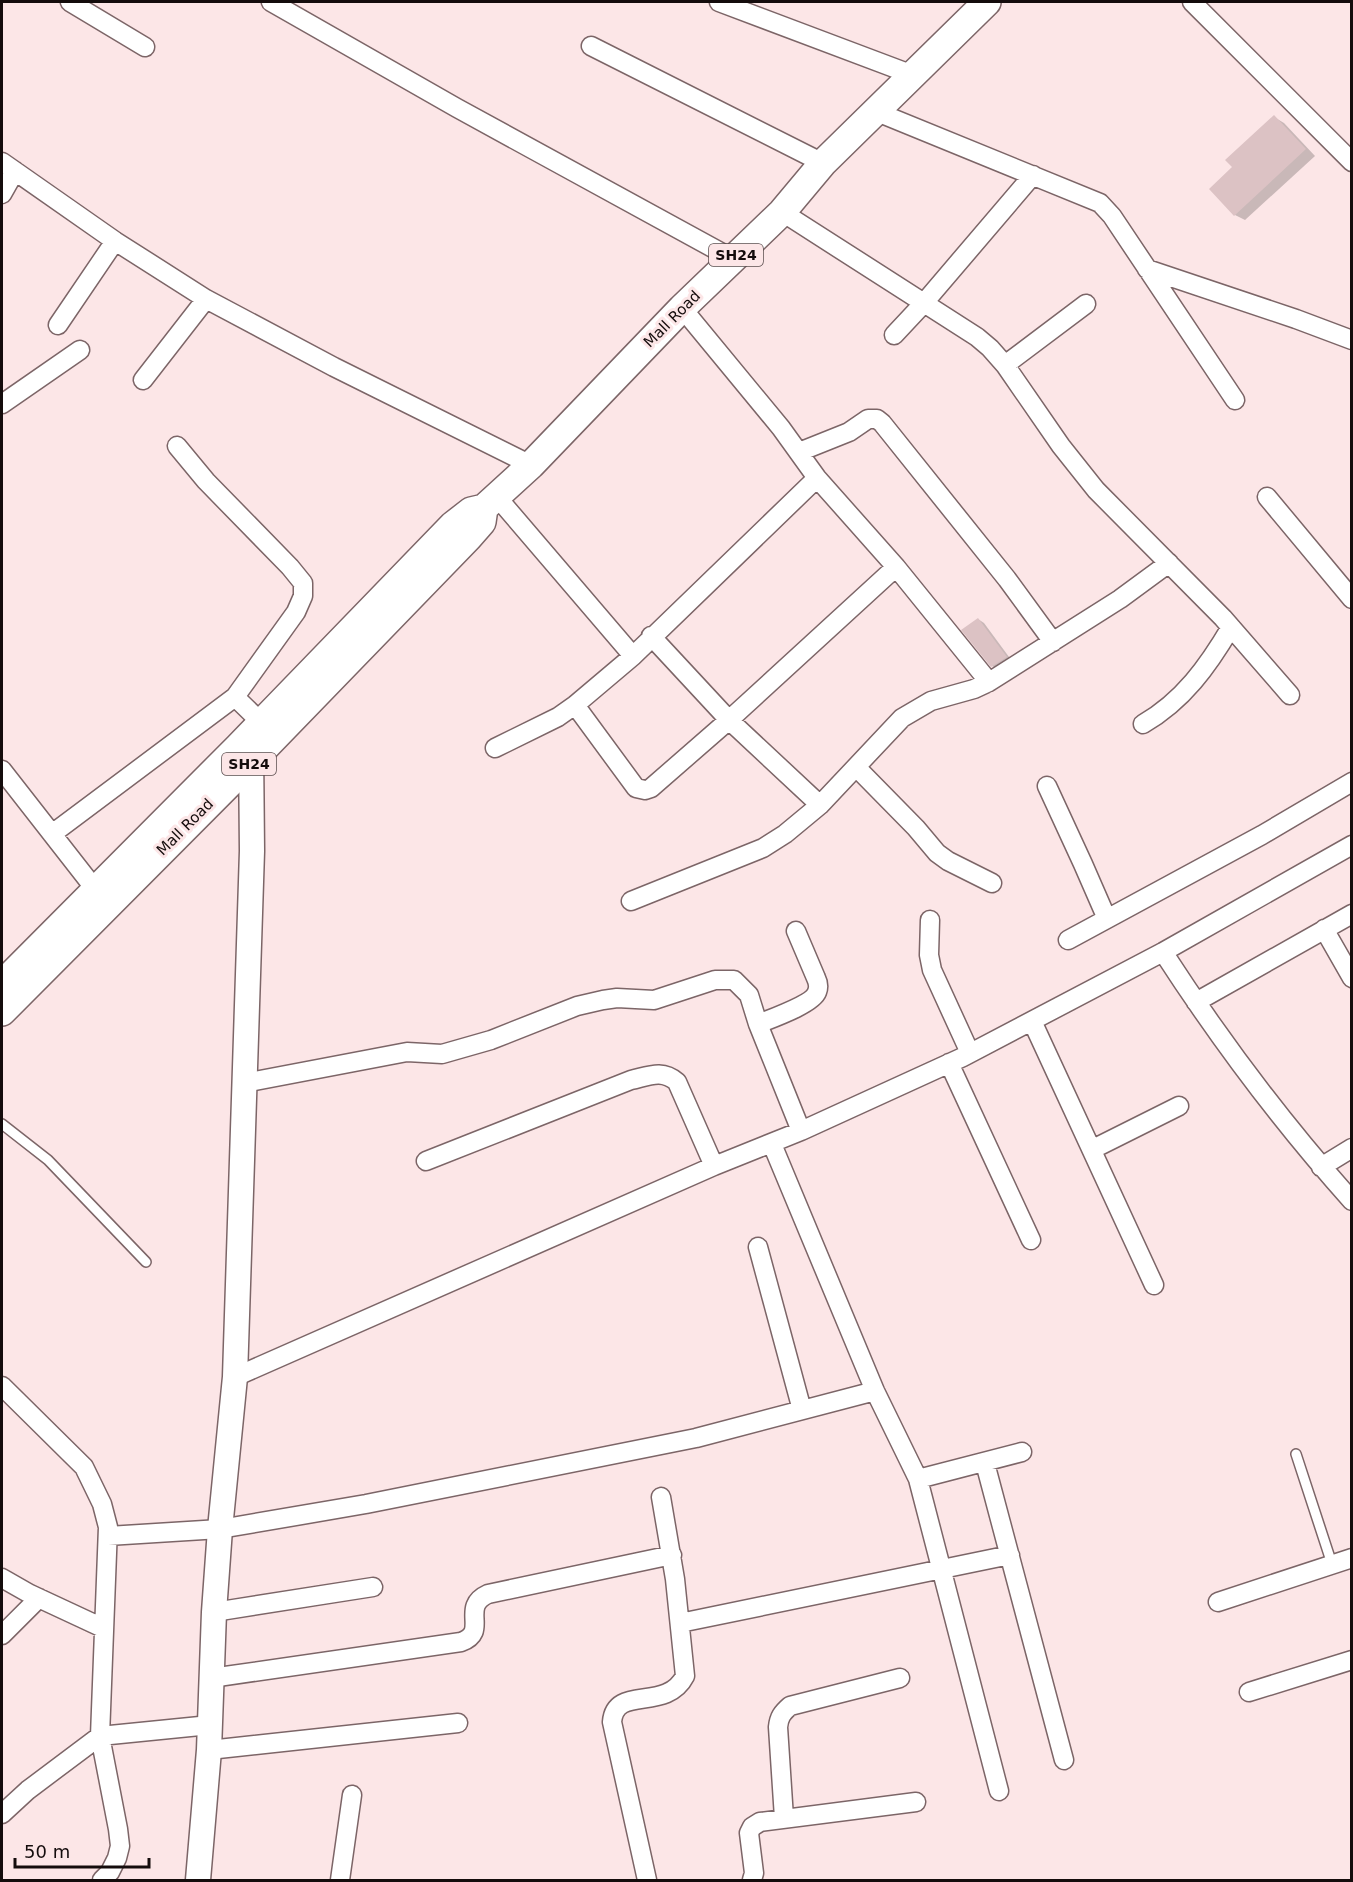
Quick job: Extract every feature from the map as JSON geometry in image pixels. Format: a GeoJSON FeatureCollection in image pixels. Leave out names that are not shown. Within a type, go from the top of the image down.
{"type":"FeatureCollection","features":[{"type":"Feature","properties":{"kind":"main road","name":"Mall Road"},"geometry":{"type":"LineString","coordinates":[[2,1012],[101,897],[263,731],[468,537],[482,522],[491,502],[531,465],[682,308],[782,212],[823,163],[987,2]]}},
{"type":"Feature","properties":{"kind":"main road","name":"Mall Road"},"geometry":{"type":"LineString","coordinates":[[2,984],[251,762],[263,731]]}},
{"type":"Feature","properties":{"kind":"main road"},"geometry":{"type":"LineString","coordinates":[[198,1881],[209,1750],[214,1612],[220,1529],[235,1377],[252,851],[251,762]]}},
{"type":"Feature","properties":{"kind":"street"},"geometry":{"type":"LineString","coordinates":[[70,2],[145,47]]}},
{"type":"Feature","properties":{"kind":"street"},"geometry":{"type":"LineString","coordinates":[[271,2],[457,108],[733,259]]}},
{"type":"Feature","properties":{"kind":"street"},"geometry":{"type":"LineString","coordinates":[[719,2],[913,75]]}},
{"type":"Feature","properties":{"kind":"street"},"geometry":{"type":"LineString","coordinates":[[1192,2],[1352,162]]}},
{"type":"Feature","properties":{"kind":"street"},"geometry":{"type":"LineString","coordinates":[[591,46],[823,163]]}},
{"type":"Feature","properties":{"kind":"street"},"geometry":{"type":"LineString","coordinates":[[877,111],[1100,202],[1112,216],[1235,400]]}},
{"type":"Feature","properties":{"kind":"street"},"geometry":{"type":"LineString","coordinates":[[2,194],[8,166],[115,241],[206,299],[334,367],[531,465]]}},
{"type":"Feature","properties":{"kind":"street"},"geometry":{"type":"LineString","coordinates":[[894,336],[1033,175]]}},
{"type":"Feature","properties":{"kind":"street"},"geometry":{"type":"LineString","coordinates":[[782,212],[977,337],[990,348],[1005,365],[1061,446],[1095,490],[1231,627],[1290,695]]}},
{"type":"Feature","properties":{"kind":"street"},"geometry":{"type":"LineString","coordinates":[[58,325],[115,241]]}},
{"type":"Feature","properties":{"kind":"street"},"geometry":{"type":"LineString","coordinates":[[1147,269],[1352,340]]}},
{"type":"Feature","properties":{"kind":"street"},"geometry":{"type":"LineString","coordinates":[[143,380],[206,299]]}},
{"type":"Feature","properties":{"kind":"street"},"geometry":{"type":"LineString","coordinates":[[1005,365],[1086,304]]}},
{"type":"Feature","properties":{"kind":"street"},"geometry":{"type":"LineString","coordinates":[[682,308],[781,428],[817,478],[896,567],[988,682]]}},
{"type":"Feature","properties":{"kind":"street"},"geometry":{"type":"LineString","coordinates":[[2,404],[80,350]]}},
{"type":"Feature","properties":{"kind":"street"},"geometry":{"type":"LineString","coordinates":[[799,453],[849,432],[868,419],[877,419],[1007,579],[1053,642]]}},
{"type":"Feature","properties":{"kind":"street"},"geometry":{"type":"LineString","coordinates":[[52,834],[235,697],[296,612],[303,596],[303,583],[290,567],[206,480],[177,446]]}},
{"type":"Feature","properties":{"kind":"street"},"geometry":{"type":"LineString","coordinates":[[495,748],[558,717],[575,705],[633,656],[651,636],[817,478]]}},
{"type":"Feature","properties":{"kind":"street"},"geometry":{"type":"LineString","coordinates":[[1267,497],[1352,599]]}},
{"type":"Feature","properties":{"kind":"street"},"geometry":{"type":"LineString","coordinates":[[491,502],[633,656]]}},
{"type":"Feature","properties":{"kind":"street"},"geometry":{"type":"LineString","coordinates":[[631,901],[763,848],[785,834],[819,806],[902,718],[931,701],[974,689],[988,682],[1120,599],[1169,563]]}},
{"type":"Feature","properties":{"kind":"street"},"geometry":{"type":"LineString","coordinates":[[575,705],[636,788],[640,790],[658,785],[896,567]]}},
{"type":"Feature","properties":{"kind":"street"},"geometry":{"type":"LineString","coordinates":[[1143,724],[1160,714],[1200,675],[1231,627]]}},
{"type":"Feature","properties":{"kind":"street"},"geometry":{"type":"LineString","coordinates":[[651,636],[729,720],[819,806]]}},
{"type":"Feature","properties":{"kind":"street"},"geometry":{"type":"LineString","coordinates":[[235,697],[263,731]]}},
{"type":"Feature","properties":{"kind":"street"},"geometry":{"type":"LineString","coordinates":[[857,768],[916,828],[937,853],[992,883]]}},
{"type":"Feature","properties":{"kind":"street"},"geometry":{"type":"LineString","coordinates":[[2,770],[101,897]]}},
{"type":"Feature","properties":{"kind":"street"},"geometry":{"type":"LineString","coordinates":[[1068,940],[1262,835],[1352,782]]}},
{"type":"Feature","properties":{"kind":"street"},"geometry":{"type":"LineString","coordinates":[[1047,786],[1107,920]]}},
{"type":"Feature","properties":{"kind":"street"},"geometry":{"type":"LineString","coordinates":[[235,1377],[714,1166],[772,1144],[970,1053],[1163,952],[1352,845]]}},
{"type":"Feature","properties":{"kind":"street"},"geometry":{"type":"LineString","coordinates":[[1196,1002],[1352,914]]}},
{"type":"Feature","properties":{"kind":"street"},"geometry":{"type":"LineString","coordinates":[[930,920],[929,955],[932,970],[970,1053]]}},
{"type":"Feature","properties":{"kind":"street"},"geometry":{"type":"LineString","coordinates":[[1324,929],[1352,978]]}},
{"type":"Feature","properties":{"kind":"street"},"geometry":{"type":"LineString","coordinates":[[758,1024],[805,1003],[814,998],[818,992],[816,978],[796,931]]}},
{"type":"Feature","properties":{"kind":"street"},"geometry":{"type":"LineString","coordinates":[[1163,952],[1196,1002],[1321,1167],[1352,1201]]}},
{"type":"Feature","properties":{"kind":"street"},"geometry":{"type":"LineString","coordinates":[[244,1083],[407,1052],[442,1054],[491,1040],[585,1004],[617,998],[654,1000],[725,978],[734,980],[748,995],[801,1131]]}},
{"type":"Feature","properties":{"kind":"street"},"geometry":{"type":"LineString","coordinates":[[1032,1021],[1154,1285]]}},
{"type":"Feature","properties":{"kind":"street"},"geometry":{"type":"LineString","coordinates":[[949,1063],[1031,1240]]}},
{"type":"Feature","properties":{"kind":"street"},"geometry":{"type":"LineString","coordinates":[[426,1161],[631,1080],[653,1074],[668,1074],[677,1082],[714,1166]]}},
{"type":"Feature","properties":{"kind":"street"},"geometry":{"type":"LineString","coordinates":[[1093,1149],[1179,1106]]}},
{"type":"Feature","properties":{"kind":"street"},"geometry":{"type":"LineString","coordinates":[[772,1144],[875,1391],[918,1479],[999,1791]]}},
{"type":"Feature","properties":{"kind":"street"},"geometry":{"type":"LineString","coordinates":[[1321,1167],[1352,1148]]}},
{"type":"Feature","properties":{"kind":"street"},"geometry":{"type":"LineString","coordinates":[[758,1247],[802,1410]]}},
{"type":"Feature","properties":{"kind":"street"},"geometry":{"type":"LineString","coordinates":[[2,1386],[84,1467],[102,1504],[108,1527],[100,1736],[120,1846],[114,1865],[102,1881]]}},
{"type":"Feature","properties":{"kind":"street"},"geometry":{"type":"LineString","coordinates":[[108,1536],[220,1529],[366,1504],[696,1438],[875,1391]]}},
{"type":"Feature","properties":{"kind":"street"},"geometry":{"type":"LineString","coordinates":[[918,1479],[1022,1452]]}},
{"type":"Feature","properties":{"kind":"street"},"geometry":{"type":"LineString","coordinates":[[985,1463],[1064,1760]]}},
{"type":"Feature","properties":{"kind":"street"},"geometry":{"type":"LineString","coordinates":[[647,1881],[612,1722],[613,1715],[623,1702],[664,1695],[674,1691],[685,1676],[672,1556],[661,1497]]}},
{"type":"Feature","properties":{"kind":"street"},"geometry":{"type":"LineString","coordinates":[[680,1623],[1010,1555]]}},
{"type":"Feature","properties":{"kind":"street"},"geometry":{"type":"LineString","coordinates":[[211,1678],[461,1642],[471,1636],[475,1628],[474,1604],[479,1598],[488,1594],[672,1556]]}},
{"type":"Feature","properties":{"kind":"street"},"geometry":{"type":"LineString","coordinates":[[1218,1602],[1352,1558]]}},
{"type":"Feature","properties":{"kind":"street"},"geometry":{"type":"LineString","coordinates":[[2,1578],[104,1628]]}},
{"type":"Feature","properties":{"kind":"street"},"geometry":{"type":"LineString","coordinates":[[214,1612],[373,1587]]}},
{"type":"Feature","properties":{"kind":"street"},"geometry":{"type":"LineString","coordinates":[[2,1635],[39,1598]]}},
{"type":"Feature","properties":{"kind":"street"},"geometry":{"type":"LineString","coordinates":[[1249,1692],[1352,1660]]}},
{"type":"Feature","properties":{"kind":"street"},"geometry":{"type":"LineString","coordinates":[[784,1818],[778,1727],[783,1712],[789,1706],[900,1678]]}},
{"type":"Feature","properties":{"kind":"street"},"geometry":{"type":"LineString","coordinates":[[209,1750],[458,1723]]}},
{"type":"Feature","properties":{"kind":"street"},"geometry":{"type":"LineString","coordinates":[[2,1814],[28,1790],[100,1736],[210,1725]]}},
{"type":"Feature","properties":{"kind":"street"},"geometry":{"type":"LineString","coordinates":[[340,1881],[352,1795]]}},
{"type":"Feature","properties":{"kind":"street"},"geometry":{"type":"LineString","coordinates":[[752,1881],[749,1833],[752,1827],[760,1822],[916,1802]]}},
{"type":"Feature","properties":{"kind":"lane"},"geometry":{"type":"LineString","coordinates":[[2,1124],[48,1160],[146,1262]]}},
{"type":"Feature","properties":{"kind":"lane"},"geometry":{"type":"LineString","coordinates":[[1296,1454],[1332,1564]]}},
{"type":"Feature","properties":{"kind":"building"},"geometry":{"type":"Polygon","coordinates":[[[1274,115],[1306,149],[1234,216],[1209,189],[1232,167],[1225,160],[1274,115]]]}},
{"type":"Feature","properties":{"kind":"building"},"geometry":{"type":"Polygon","coordinates":[[[978,618],[1007,657],[991,667],[961,630],[978,618]]]}}]}
